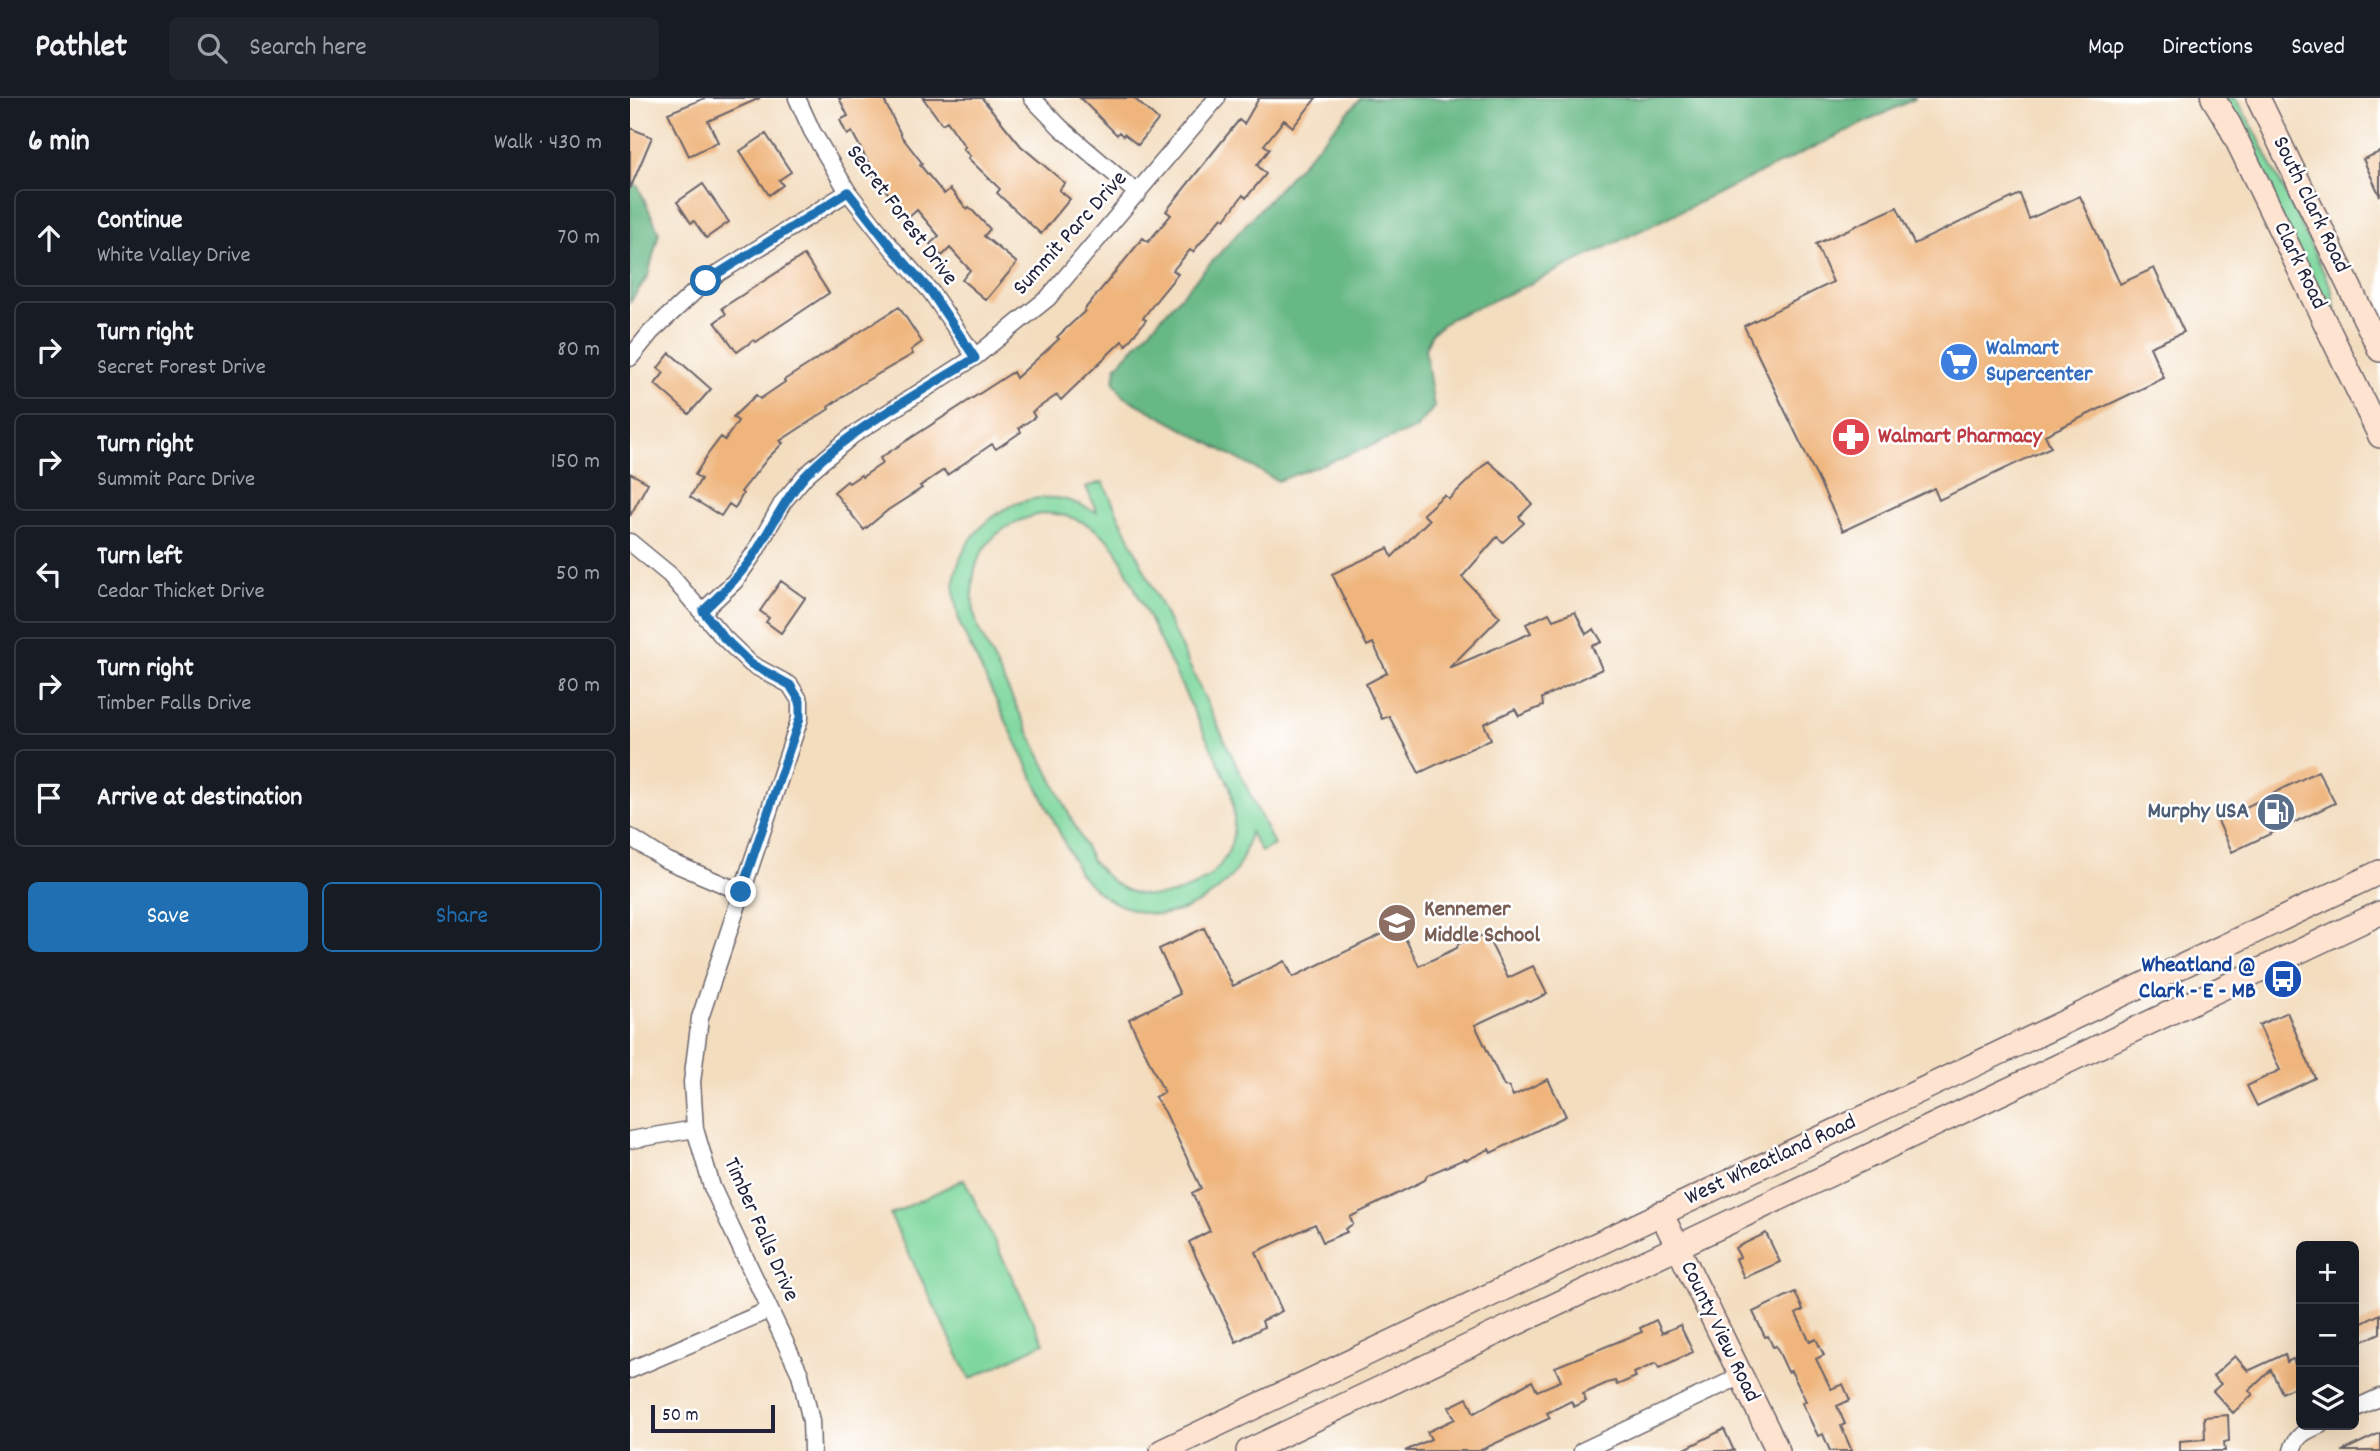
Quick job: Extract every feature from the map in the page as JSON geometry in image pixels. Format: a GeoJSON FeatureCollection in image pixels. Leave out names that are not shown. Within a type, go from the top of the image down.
{"type":"FeatureCollection","features":[{"type":"Feature","properties":{"kind":"main road","name":"Clark Road"},"geometry":{"type":"LineString","coordinates":[[2213,98],[2229,124],[2380,436]]}},
{"type":"Feature","properties":{"kind":"main road","name":"South Clark Road"},"geometry":{"type":"LineString","coordinates":[[2258,98],[2376,341]]}},
{"type":"Feature","properties":{"kind":"main road"},"geometry":{"type":"LineString","coordinates":[[2338,347],[2376,341]]}},
{"type":"Feature","properties":{"kind":"main road","name":"West Wheatland Road"},"geometry":{"type":"LineString","coordinates":[[1161,1451],[2380,872]]}},
{"type":"Feature","properties":{"kind":"main road","name":"West Wheatland Road"},"geometry":{"type":"LineString","coordinates":[[1248,1451],[2380,913]]}},
{"type":"Feature","properties":{"kind":"main road"},"geometry":{"type":"LineString","coordinates":[[2216,949],[2231,983]]}},
{"type":"Feature","properties":{"kind":"main road"},"geometry":{"type":"LineString","coordinates":[[1982,1060],[2000,1093]]}},
{"type":"Feature","properties":{"kind":"main road","name":"County View Road"},"geometry":{"type":"LineString","coordinates":[[1661,1213],[1778,1451]]}},
{"type":"Feature","properties":{"kind":"main road"},"geometry":{"type":"LineString","coordinates":[[1352,1360],[1391,1383]]}},
{"type":"Feature","properties":{"kind":"street","name":"Secret Forest Drive"},"geometry":{"type":"LineString","coordinates":[[797,98],[812,131],[848,192],[931,292],[975,358]]}},
{"type":"Feature","properties":{"kind":"street"},"geometry":{"type":"LineString","coordinates":[[1032,98],[1061,128],[1138,194]]}},
{"type":"Feature","properties":{"kind":"street","name":"Summit Parc Drive"},"geometry":{"type":"LineString","coordinates":[[703,611],[734,580],[755,552],[783,502],[827,456],[853,435],[975,358],[1048,298],[1217,98]]}},
{"type":"Feature","properties":{"kind":"street"},"geometry":{"type":"LineString","coordinates":[[630,358],[651,332],[706,281],[848,192]]}},
{"type":"Feature","properties":{"kind":"street"},"geometry":{"type":"LineString","coordinates":[[630,542],[670,575],[703,611]]}},
{"type":"Feature","properties":{"kind":"street","name":"Timber Falls Drive"},"geometry":{"type":"LineString","coordinates":[[703,611],[724,638],[751,664],[790,685],[800,701],[800,718],[700,1018],[692,1082],[695,1129],[712,1187],[800,1374],[811,1421],[812,1451]]}},
{"type":"Feature","properties":{"kind":"street"},"geometry":{"type":"LineString","coordinates":[[630,837],[666,860],[741,892]]}},
{"type":"Feature","properties":{"kind":"street"},"geometry":{"type":"LineString","coordinates":[[630,1140],[695,1129]]}},
{"type":"Feature","properties":{"kind":"street"},"geometry":{"type":"LineString","coordinates":[[630,1370],[769,1310]]}},
{"type":"Feature","properties":{"kind":"street"},"geometry":{"type":"LineString","coordinates":[[1582,1451],[1741,1376]]}},
{"type":"Feature","properties":{"kind":"street"},"geometry":{"type":"LineString","coordinates":[[2359,1407],[2380,1397]]}},
{"type":"Feature","properties":{"kind":"street"},"geometry":{"type":"LineString","coordinates":[[2292,1451],[2294,1442],[2309,1430]]}},
{"type":"Feature","properties":{"kind":"green space"},"geometry":{"type":"Polygon","coordinates":[[[1361,98],[1916,98],[1519,289],[1450,319],[1432,333],[1425,349],[1434,407],[1416,429],[1278,481],[1123,396],[1114,382],[1116,367],[1361,98]]]}},
{"type":"Feature","properties":{"kind":"green space"},"geometry":{"type":"Polygon","coordinates":[[[2217,98],[2235,98],[2254,129],[2331,287],[2335,308],[2328,311],[2217,98]]]}},
{"type":"Feature","properties":{"kind":"green space"},"geometry":{"type":"Polygon","coordinates":[[[630,183],[638,186],[659,232],[648,276],[630,302],[630,183]]]}},
{"type":"Feature","properties":{"kind":"green space"},"geometry":{"type":"Polygon","coordinates":[[[1103,482],[1274,845],[1261,852],[1250,832],[1242,858],[1227,881],[1210,896],[1177,912],[1154,914],[1125,907],[1099,893],[1079,873],[960,625],[955,599],[956,572],[970,541],[980,528],[1007,508],[1039,498],[1067,500],[1097,512],[1086,487],[1103,482]],[[1046,513],[1006,527],[982,552],[975,568],[973,586],[973,606],[978,628],[1092,861],[1113,882],[1129,891],[1158,896],[1187,890],[1212,874],[1229,850],[1234,827],[1230,787],[1116,549],[1094,528],[1057,514],[1046,513]]]}},
{"type":"Feature","properties":{"kind":"green space"},"geometry":{"type":"Polygon","coordinates":[[[964,1179],[1044,1343],[970,1379],[890,1215],[964,1179]]]}},
{"type":"Feature","properties":{"kind":"building"},"geometry":{"type":"Polygon","coordinates":[[[705,98],[760,98],[708,121],[718,142],[689,156],[668,113],[705,98]]]}},
{"type":"Feature","properties":{"kind":"building"},"geometry":{"type":"Polygon","coordinates":[[[839,98],[883,98],[902,137],[922,163],[920,165],[944,194],[950,189],[967,209],[969,207],[990,229],[984,236],[1017,263],[986,300],[962,280],[970,270],[950,248],[942,256],[930,244],[939,236],[917,210],[908,218],[866,166],[869,164],[852,132],[847,135],[840,120],[848,116],[839,98]]]}},
{"type":"Feature","properties":{"kind":"building"},"geometry":{"type":"Polygon","coordinates":[[[923,98],[982,98],[1021,146],[1065,183],[1059,190],[1070,199],[1041,234],[997,193],[1000,189],[968,158],[970,156],[963,149],[965,147],[947,121],[942,124],[923,98]]]}},
{"type":"Feature","properties":{"kind":"building"},"geometry":{"type":"Polygon","coordinates":[[[1080,98],[1134,98],[1158,120],[1138,145],[1124,134],[1123,136],[1119,132],[1117,135],[1080,98]]]}},
{"type":"Feature","properties":{"kind":"building"},"geometry":{"type":"Polygon","coordinates":[[[1259,98],[1316,98],[1293,127],[1284,120],[1264,145],[1270,149],[1257,165],[1266,174],[1246,198],[1243,195],[1225,219],[1222,217],[1193,252],[1190,250],[1173,270],[1178,274],[1143,318],[1146,320],[1126,345],[1122,341],[1061,400],[1057,395],[1032,412],[1035,417],[1019,428],[1021,432],[996,449],[992,444],[947,475],[944,470],[864,530],[834,492],[847,481],[849,483],[861,475],[862,477],[883,463],[880,458],[1013,372],[1016,378],[1059,339],[1057,337],[1085,311],[1143,238],[1148,242],[1171,215],[1166,211],[1239,120],[1244,124],[1259,98]]]}},
{"type":"Feature","properties":{"kind":"building"},"geometry":{"type":"Polygon","coordinates":[[[630,128],[652,137],[630,189],[630,128]]]}},
{"type":"Feature","properties":{"kind":"building"},"geometry":{"type":"Polygon","coordinates":[[[766,134],[791,172],[779,180],[783,185],[769,195],[740,151],[766,134]]]}},
{"type":"Feature","properties":{"kind":"building"},"geometry":{"type":"Polygon","coordinates":[[[2380,152],[2380,196],[2363,159],[2380,152]]]}},
{"type":"Feature","properties":{"kind":"building"},"geometry":{"type":"Polygon","coordinates":[[[703,184],[729,222],[706,238],[694,221],[691,223],[677,202],[703,184]]]}},
{"type":"Feature","properties":{"kind":"building","name":"Walmart Supercenter"},"geometry":{"type":"Polygon","coordinates":[[[2020,194],[2029,219],[2080,196],[2120,284],[2154,268],[2184,332],[2150,347],[2164,378],[2045,435],[2051,447],[1939,500],[1934,488],[1843,531],[1744,326],[1833,282],[1816,244],[1897,207],[1914,244],[2020,194]]]}},
{"type":"Feature","properties":{"kind":"building"},"geometry":{"type":"Polygon","coordinates":[[[804,255],[829,293],[737,352],[715,322],[726,314],[722,308],[804,255]]]}},
{"type":"Feature","properties":{"kind":"building"},"geometry":{"type":"Polygon","coordinates":[[[899,307],[922,342],[911,350],[913,354],[859,385],[828,407],[829,409],[780,441],[783,443],[741,492],[743,494],[735,508],[729,504],[721,516],[690,497],[701,479],[695,475],[708,454],[721,437],[725,440],[738,421],[733,417],[756,395],[760,399],[785,382],[784,380],[899,307]]]}},
{"type":"Feature","properties":{"kind":"building"},"geometry":{"type":"Polygon","coordinates":[[[670,353],[711,389],[689,414],[655,384],[664,373],[658,368],[670,353]]]}},
{"type":"Feature","properties":{"kind":"building"},"geometry":{"type":"Polygon","coordinates":[[[1488,461],[1516,485],[1532,504],[1519,517],[1524,523],[1503,542],[1497,537],[1462,577],[1500,617],[1449,668],[1531,633],[1526,624],[1549,613],[1553,620],[1575,612],[1586,634],[1594,629],[1602,642],[1592,646],[1602,669],[1542,698],[1543,706],[1519,716],[1515,709],[1484,724],[1491,739],[1419,773],[1389,716],[1382,719],[1366,684],[1387,673],[1373,643],[1367,646],[1332,574],[1388,548],[1392,557],[1429,520],[1423,514],[1444,495],[1449,499],[1488,461]]]}},
{"type":"Feature","properties":{"kind":"building"},"geometry":{"type":"Polygon","coordinates":[[[630,473],[648,483],[630,516],[630,473]]]}},
{"type":"Feature","properties":{"kind":"building"},"geometry":{"type":"Polygon","coordinates":[[[781,581],[805,598],[781,633],[766,622],[769,618],[760,611],[781,581]]]}},
{"type":"Feature","properties":{"kind":"building","name":"Murphy USA"},"geometry":{"type":"Polygon","coordinates":[[[2318,771],[2335,803],[2232,852],[2218,821],[2318,771]]]}},
{"type":"Feature","properties":{"kind":"building"},"geometry":{"type":"Polygon","coordinates":[[[1399,926],[1419,966],[1457,948],[1458,944],[1486,934],[1508,978],[1533,966],[1547,994],[1475,1025],[1504,1086],[1509,1087],[1513,1096],[1548,1079],[1566,1116],[1491,1153],[1489,1149],[1427,1175],[1425,1180],[1350,1217],[1353,1224],[1345,1229],[1347,1232],[1323,1242],[1315,1224],[1256,1252],[1282,1311],[1262,1321],[1264,1327],[1236,1342],[1189,1242],[1210,1231],[1192,1193],[1201,1188],[1165,1112],[1155,1097],[1164,1092],[1129,1019],[1180,994],[1159,949],[1204,928],[1233,986],[1285,961],[1293,977],[1399,926]]]}},
{"type":"Feature","properties":{"kind":"building"},"geometry":{"type":"Polygon","coordinates":[[[2287,1012],[2315,1078],[2257,1106],[2247,1086],[2280,1070],[2259,1025],[2287,1012]]]}},
{"type":"Feature","properties":{"kind":"building"},"geometry":{"type":"Polygon","coordinates":[[[1766,1233],[1780,1262],[1744,1278],[1736,1259],[1740,1257],[1735,1248],[1766,1233]]]}},
{"type":"Feature","properties":{"kind":"building"},"geometry":{"type":"Polygon","coordinates":[[[1795,1292],[1803,1310],[1796,1314],[1810,1342],[1816,1339],[1824,1355],[1816,1359],[1831,1389],[1843,1384],[1850,1400],[1837,1406],[1845,1424],[1841,1426],[1852,1451],[1830,1451],[1823,1434],[1818,1436],[1802,1403],[1806,1401],[1791,1371],[1788,1372],[1776,1346],[1773,1347],[1768,1336],[1765,1337],[1753,1312],[1795,1292]]]}},
{"type":"Feature","properties":{"kind":"building"},"geometry":{"type":"Polygon","coordinates":[[[2380,1314],[2380,1333],[2359,1344],[2359,1324],[2380,1314]]]}},
{"type":"Feature","properties":{"kind":"building"},"geometry":{"type":"Polygon","coordinates":[[[1656,1320],[1662,1333],[1680,1325],[1693,1352],[1659,1368],[1656,1363],[1634,1373],[1636,1377],[1617,1385],[1615,1381],[1607,1383],[1583,1394],[1586,1401],[1574,1407],[1571,1401],[1547,1413],[1550,1418],[1479,1451],[1405,1451],[1431,1439],[1427,1432],[1455,1419],[1449,1407],[1467,1398],[1474,1413],[1532,1381],[1537,1391],[1561,1381],[1555,1367],[1642,1332],[1640,1328],[1656,1320]]]}},
{"type":"Feature","properties":{"kind":"building"},"geometry":{"type":"Polygon","coordinates":[[[2285,1354],[2287,1362],[2293,1359],[2296,1364],[2296,1386],[2282,1393],[2271,1370],[2249,1391],[2253,1394],[2233,1413],[2213,1391],[2221,1384],[2213,1376],[2235,1356],[2248,1371],[2285,1354]]]}},
{"type":"Feature","properties":{"kind":"building"},"geometry":{"type":"Polygon","coordinates":[[[2228,1415],[2229,1441],[2224,1442],[2225,1451],[2180,1451],[2180,1441],[2205,1439],[2204,1417],[2228,1415]]]}},
{"type":"Feature","properties":{"kind":"building"},"geometry":{"type":"Polygon","coordinates":[[[1724,1429],[1734,1451],[1681,1451],[1724,1429]]]}},
{"type":"Feature","properties":{"kind":"building"},"geometry":{"type":"Polygon","coordinates":[[[2380,1433],[2380,1451],[2342,1451],[2380,1433]]]}},
{"type":"Feature","properties":{"kind":"place","name":"Walmart Supercenter"},"geometry":{"type":"Point","coordinates":[1959,362]}},
{"type":"Feature","properties":{"kind":"place","name":"Walmart Pharmacy"},"geometry":{"type":"Point","coordinates":[1851,437]}},
{"type":"Feature","properties":{"kind":"place","name":"Murphy USA"},"geometry":{"type":"Point","coordinates":[2276,812]}},
{"type":"Feature","properties":{"kind":"place","name":"Kennemer Middle School"},"geometry":{"type":"Point","coordinates":[1397,923]}},
{"type":"Feature","properties":{"kind":"place","name":"Wheatland @ Clark - E - MB"},"geometry":{"type":"Point","coordinates":[2283,979]}},
{"type":"Feature","properties":{"kind":"route"},"geometry":{"type":"LineString","coordinates":[[706,281],[848,192],[931,292],[975,358],[853,435],[806,475],[783,502],[755,552],[734,580],[703,611],[724,638],[751,664],[790,685],[800,701],[800,718],[741,892]]}}]}
